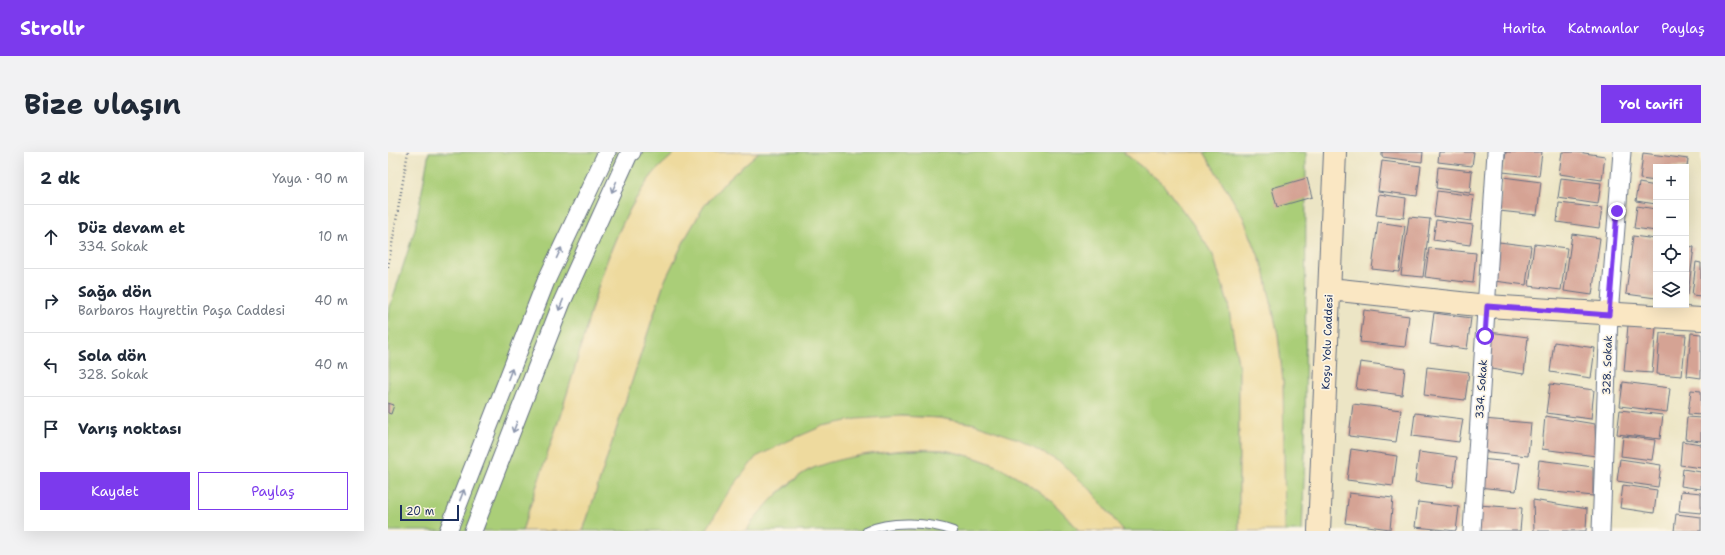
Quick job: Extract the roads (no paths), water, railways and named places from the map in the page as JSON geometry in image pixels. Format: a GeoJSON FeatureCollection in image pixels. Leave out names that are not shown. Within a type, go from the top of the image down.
{"type":"FeatureCollection","features":[{"type":"Feature","properties":{"kind":"main road","name":"Koşu Yolu Caddesi"},"geometry":{"type":"LineString","coordinates":[[1319,531],[1330,289],[1334,152]]}},
{"type":"Feature","properties":{"kind":"main road"},"geometry":{"type":"LineString","coordinates":[[1330,289],[1487,306],[1701,320]]}},
{"type":"Feature","properties":{"kind":"street"},"geometry":{"type":"LineString","coordinates":[[448,531],[546,281],[607,152]]}},
{"type":"Feature","properties":{"kind":"street"},"geometry":{"type":"LineString","coordinates":[[473,531],[562,302],[629,154],[632,152]]}},
{"type":"Feature","properties":{"kind":"street","name":"334. Sokak"},"geometry":{"type":"LineString","coordinates":[[1472,531],[1496,152]]}},
{"type":"Feature","properties":{"kind":"street","name":"328. Sokak"},"geometry":{"type":"LineString","coordinates":[[1601,531],[1609,315],[1622,152]]}},
{"type":"Feature","properties":{"kind":"lane"},"geometry":{"type":"LineString","coordinates":[[867,531],[910,522],[943,527],[953,531]]}}]}
